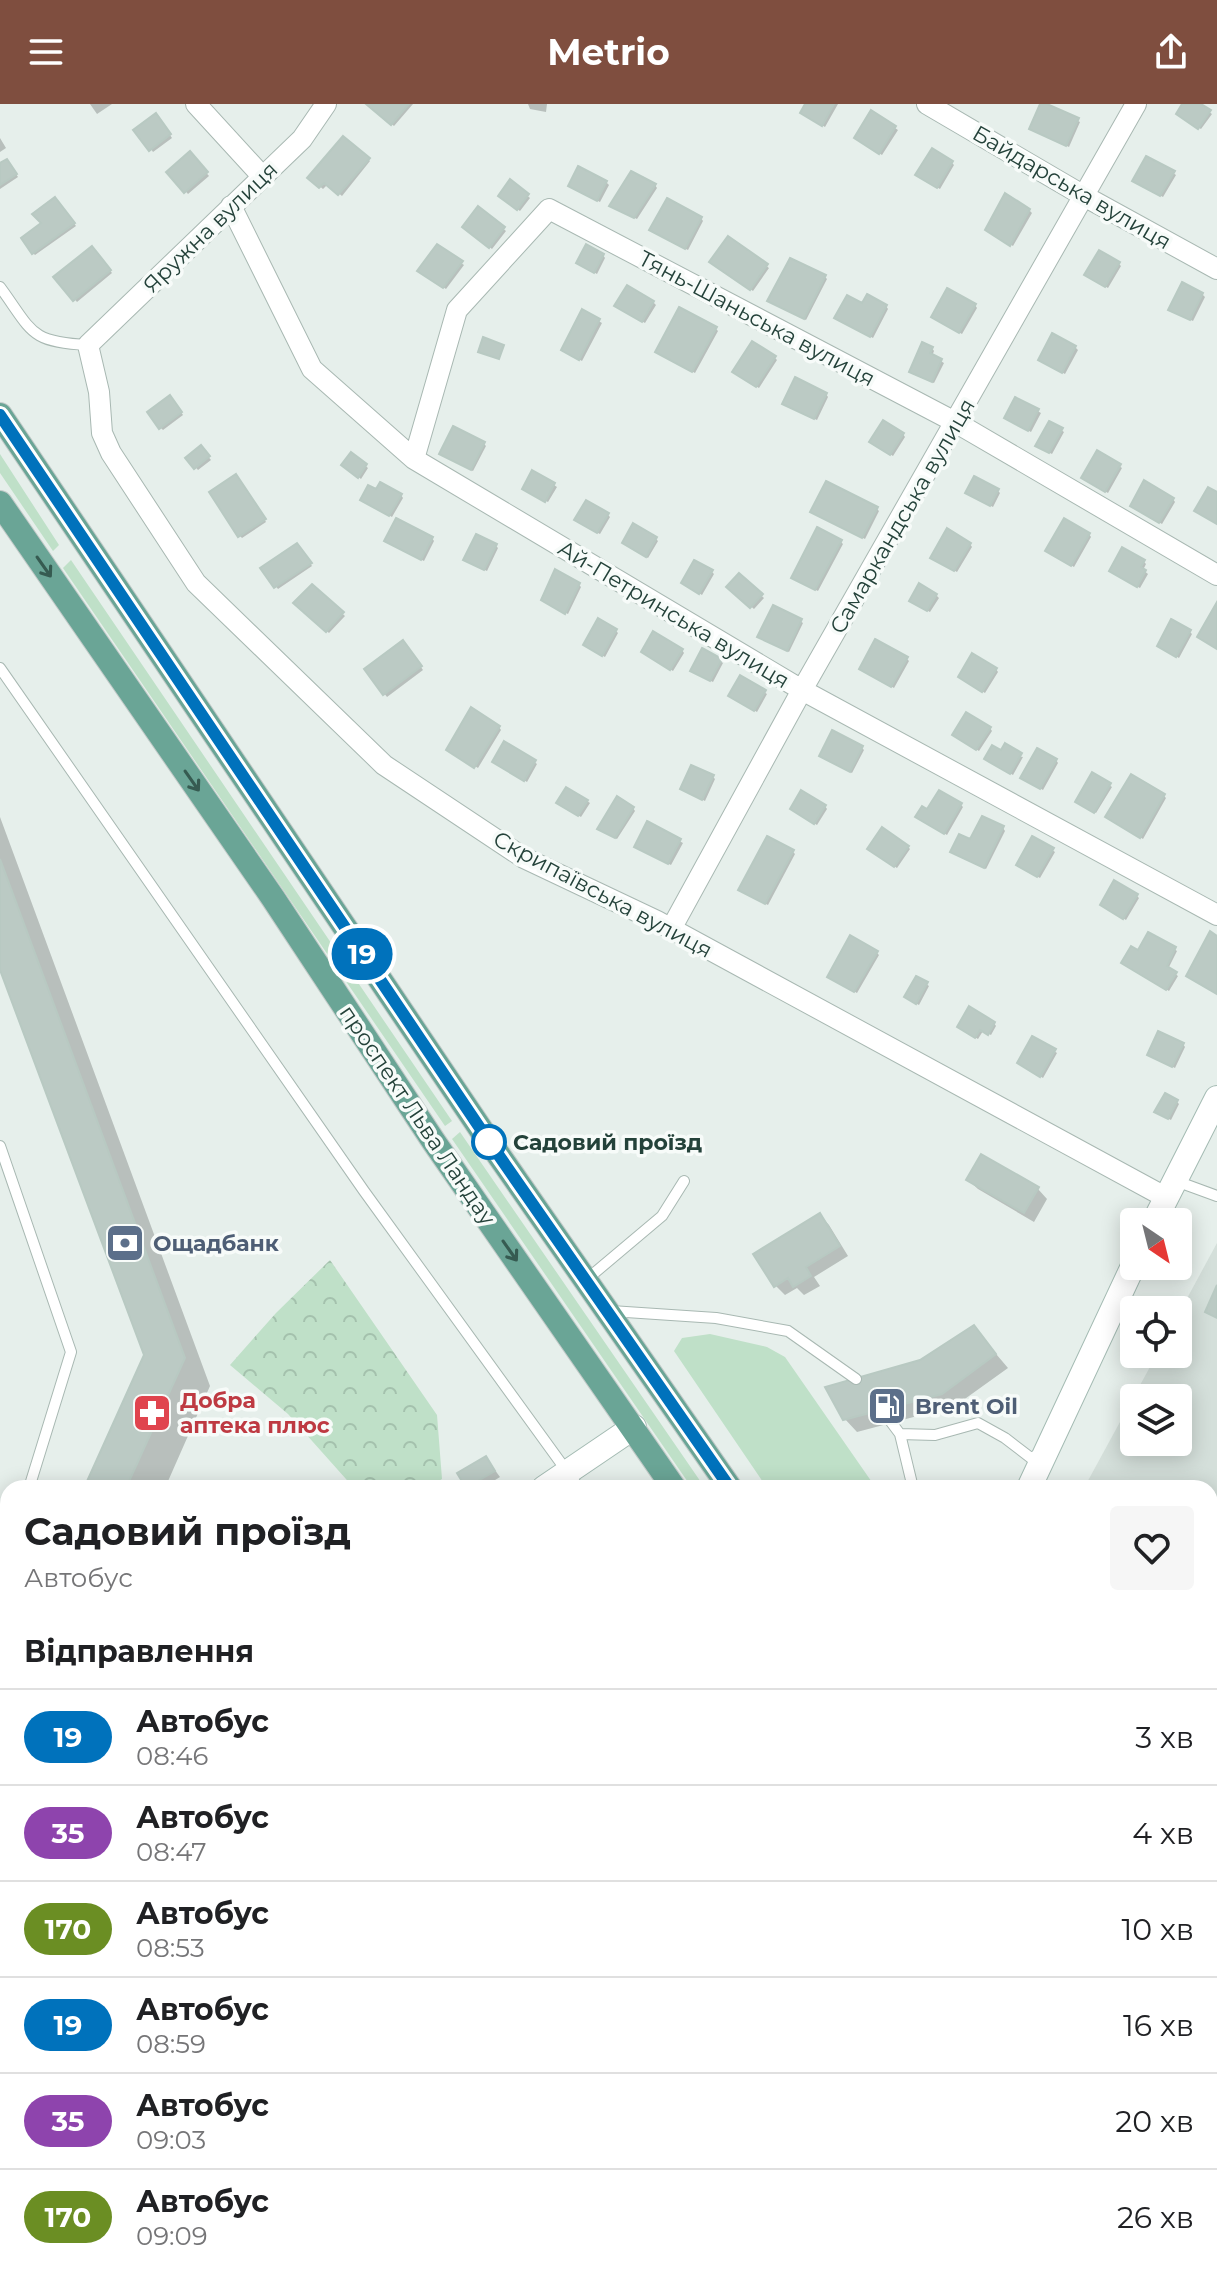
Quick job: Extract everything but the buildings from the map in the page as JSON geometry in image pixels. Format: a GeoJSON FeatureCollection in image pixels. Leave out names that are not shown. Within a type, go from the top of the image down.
{"type":"FeatureCollection","features":[{"type":"Feature","properties":{"kind":"main road","name":"проспект Льва Ландау"},"geometry":{"type":"LineString","coordinates":[[0,415],[460,1099],[724,1480]]}},
{"type":"Feature","properties":{"kind":"main road","name":"проспект Льва Ландау"},"geometry":{"type":"LineString","coordinates":[[0,503],[273,898],[434,1142],[669,1480]]}},
{"type":"Feature","properties":{"kind":"street"},"geometry":{"type":"LineString","coordinates":[[196,104],[262,176]]}},
{"type":"Feature","properties":{"kind":"street","name":"Яружна вулиця"},"geometry":{"type":"LineString","coordinates":[[88,345],[302,139],[326,104]]}},
{"type":"Feature","properties":{"kind":"street","name":"Байдарська вулиця"},"geometry":{"type":"LineString","coordinates":[[927,104],[1217,269]]}},
{"type":"Feature","properties":{"kind":"street","name":"Самаркандська вулиця"},"geometry":{"type":"LineString","coordinates":[[671,929],[802,690],[1136,104]]}},
{"type":"Feature","properties":{"kind":"street","name":"Ай-Петринська вулиця"},"geometry":{"type":"LineString","coordinates":[[231,206],[312,369],[414,459],[802,690],[1217,915]]}},
{"type":"Feature","properties":{"kind":"street","name":"Тянь-Шаньська вулиця"},"geometry":{"type":"LineString","coordinates":[[414,459],[457,310],[549,209],[955,422],[1217,575]]}},
{"type":"Feature","properties":{"kind":"street","name":"Скрипаївська вулиця"},"geometry":{"type":"LineString","coordinates":[[88,345],[99,392],[102,433],[111,453],[196,583],[384,765],[524,858],[671,929],[1170,1189]]}},
{"type":"Feature","properties":{"kind":"street"},"geometry":{"type":"LineString","coordinates":[[1161,1208],[1217,1098]]}},
{"type":"Feature","properties":{"kind":"street"},"geometry":{"type":"LineString","coordinates":[[1033,1480],[1127,1280]]}},
{"type":"Feature","properties":{"kind":"street"},"geometry":{"type":"LineString","coordinates":[[574,1480],[634,1427]]}},
{"type":"Feature","properties":{"kind":"lane"},"geometry":{"type":"LineString","coordinates":[[0,287],[35,335],[56,343],[88,345]]}},
{"type":"Feature","properties":{"kind":"lane"},"geometry":{"type":"LineString","coordinates":[[0,668],[364,1191],[574,1480]]}},
{"type":"Feature","properties":{"kind":"lane"},"geometry":{"type":"LineString","coordinates":[[0,1146],[71,1352],[31,1480]]}},
{"type":"Feature","properties":{"kind":"lane"},"geometry":{"type":"LineString","coordinates":[[586,1280],[662,1216],[684,1181]]}},
{"type":"Feature","properties":{"kind":"lane"},"geometry":{"type":"LineString","coordinates":[[1170,1189],[1217,1196]]}},
{"type":"Feature","properties":{"kind":"lane"},"geometry":{"type":"LineString","coordinates":[[607,1311],[716,1318],[788,1331],[856,1379]]}},
{"type":"Feature","properties":{"kind":"lane"},"geometry":{"type":"LineString","coordinates":[[882,1410],[900,1434],[911,1480]]}},
{"type":"Feature","properties":{"kind":"lane"},"geometry":{"type":"LineString","coordinates":[[900,1434],[935,1435],[978,1423],[1031,1458],[1049,1448]]}},
{"type":"Feature","properties":{"kind":"shaded area"},"geometry":{"type":"Polygon","coordinates":[[[1217,1243],[1217,1480],[1088,1480],[1120,1422],[1120,1456],[1192,1456],[1192,1384],[1141,1384],[1149,1368],[1192,1368],[1192,1296],[1188,1296],[1217,1243]]]}},
{"type":"Feature","properties":{"kind":"green space"},"geometry":{"type":"Polygon","coordinates":[[[0,454],[59,545],[53,551],[0,473],[0,454]]]}},
{"type":"Feature","properties":{"kind":"green space"},"geometry":{"type":"Polygon","coordinates":[[[71,560],[452,1121],[445,1126],[63,568],[71,560]]]}},
{"type":"Feature","properties":{"kind":"green space"},"geometry":{"type":"Polygon","coordinates":[[[460,1132],[699,1480],[686,1480],[452,1139],[460,1132]]]}},
{"type":"Feature","properties":{"kind":"green space"},"geometry":{"type":"Polygon","coordinates":[[[330,1260],[437,1415],[442,1479],[347,1480],[288,1414],[230,1365],[276,1313],[330,1260]]]}},
{"type":"Feature","properties":{"kind":"green space"},"geometry":{"type":"Polygon","coordinates":[[[710,1334],[767,1347],[785,1357],[870,1480],[762,1480],[674,1351],[682,1338],[710,1334]]]}},
{"type":"Feature","properties":{"kind":"bus line","name":"19"},"geometry":{"type":"LineString","coordinates":[[0,415],[486,1137],[724,1480]]}},
{"type":"Feature","properties":{"kind":"place","name":"Садовий проїзд"},"geometry":{"type":"Point","coordinates":[489,1142]}},
{"type":"Feature","properties":{"kind":"place","name":"Ощадбанк"},"geometry":{"type":"Point","coordinates":[125,1243]}},
{"type":"Feature","properties":{"kind":"place","name":"Brent Oil"},"geometry":{"type":"Point","coordinates":[887,1406]}},
{"type":"Feature","properties":{"kind":"place","name":"Добра аптека плюс"},"geometry":{"type":"Point","coordinates":[152,1413]}}]}
